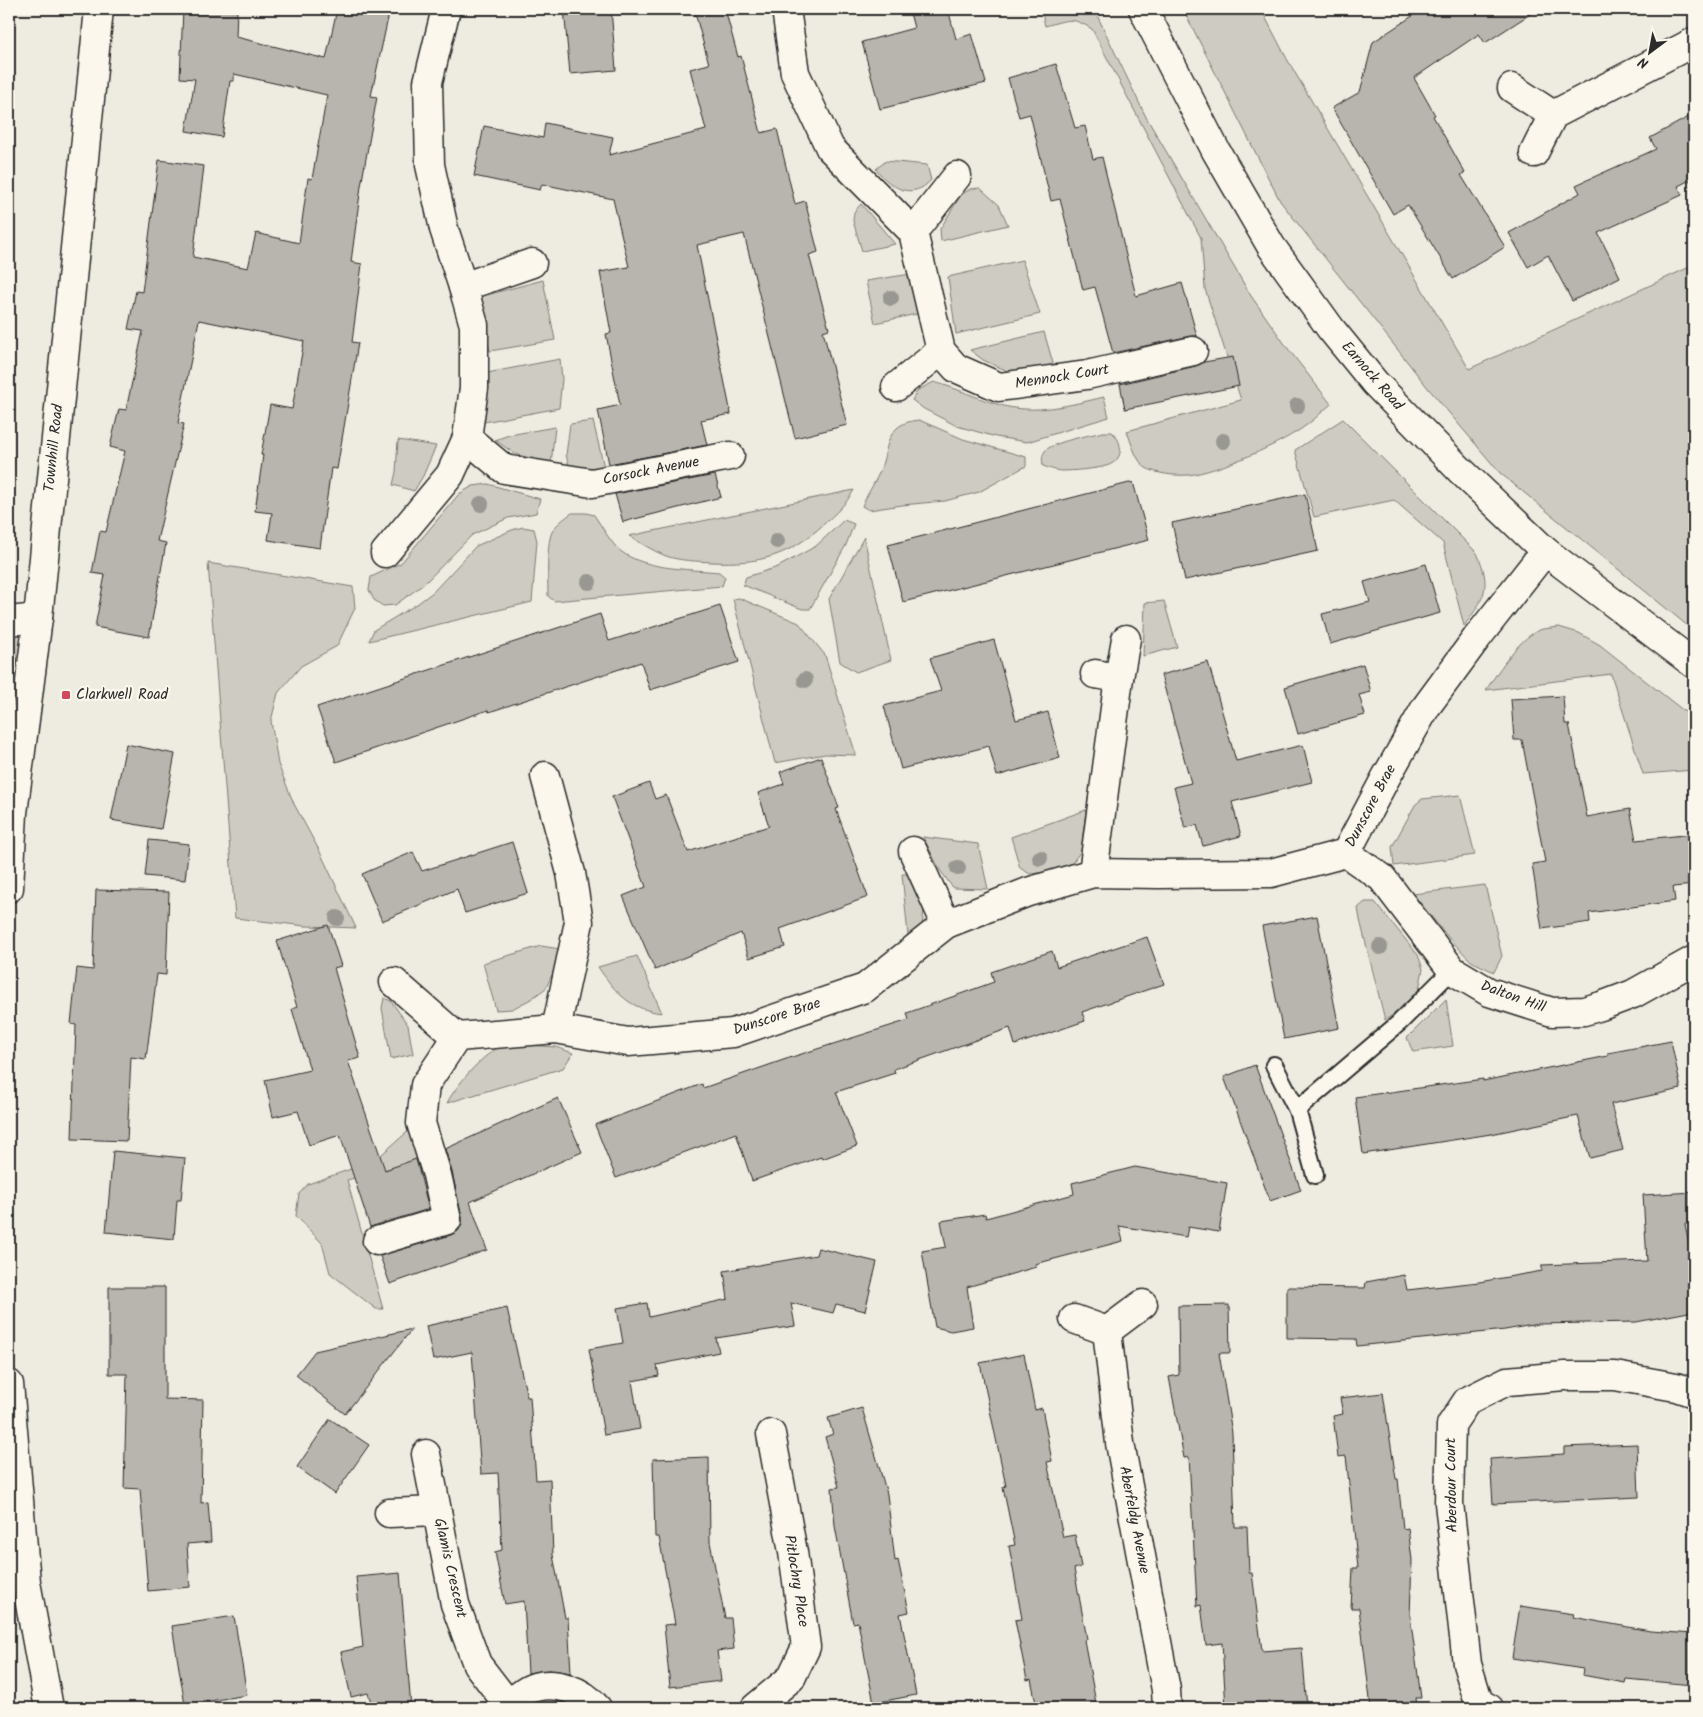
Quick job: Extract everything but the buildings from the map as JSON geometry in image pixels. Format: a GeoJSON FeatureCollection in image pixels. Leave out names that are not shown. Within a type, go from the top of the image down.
{"type":"FeatureCollection","features":[{"type":"Feature","properties":{"kind":"street","name":"Townhill Road"},"geometry":{"type":"LineString","coordinates":[[9,888],[13,813],[38,618],[99,9]]}},
{"type":"Feature","properties":{"kind":"street"},"geometry":{"type":"LineString","coordinates":[[385,553],[450,476],[467,438],[474,388],[474,326],[444,229],[430,165],[428,82],[446,9]]}},
{"type":"Feature","properties":{"kind":"street"},"geometry":{"type":"LineString","coordinates":[[786,9],[795,73],[830,148],[913,232],[941,351],[896,386]]}},
{"type":"Feature","properties":{"kind":"street","name":"Earnock Road"},"geometry":{"type":"LineString","coordinates":[[1143,9],[1216,151],[1271,246],[1332,329],[1375,383],[1460,470],[1545,551],[1694,664]]}},
{"type":"Feature","properties":{"kind":"street"},"geometry":{"type":"LineString","coordinates":[[1534,153],[1553,115],[1694,42]]}},
{"type":"Feature","properties":{"kind":"street"},"geometry":{"type":"LineString","coordinates":[[1512,88],[1553,115]]}},
{"type":"Feature","properties":{"kind":"street"},"geometry":{"type":"LineString","coordinates":[[913,232],[957,176]]}},
{"type":"Feature","properties":{"kind":"street"},"geometry":{"type":"LineString","coordinates":[[463,287],[532,263]]}},
{"type":"Feature","properties":{"kind":"street","name":"Mennock Court"},"geometry":{"type":"LineString","coordinates":[[941,351],[956,368],[998,387],[1088,374],[1193,351]]}},
{"type":"Feature","properties":{"kind":"street","name":"Corsock Avenue"},"geometry":{"type":"LineString","coordinates":[[467,438],[504,469],[592,483],[730,456]]}},
{"type":"Feature","properties":{"kind":"street","name":"Dunscore Brae"},"geometry":{"type":"LineString","coordinates":[[457,1037],[556,1029],[628,1042],[733,1033],[864,988],[946,924],[1028,892],[1093,873],[1271,873],[1346,853],[1385,778],[1426,707],[1545,551]]}},
{"type":"Feature","properties":{"kind":"street"},"geometry":{"type":"LineString","coordinates":[[9,621],[38,618]]}},
{"type":"Feature","properties":{"kind":"street"},"geometry":{"type":"LineString","coordinates":[[1093,873],[1107,676],[1126,639]]}},
{"type":"Feature","properties":{"kind":"street"},"geometry":{"type":"LineString","coordinates":[[545,776],[571,873],[580,922],[556,1029]]}},
{"type":"Feature","properties":{"kind":"street"},"geometry":{"type":"LineString","coordinates":[[913,851],[946,924]]}},
{"type":"Feature","properties":{"kind":"street","name":"Dalton Hill"},"geometry":{"type":"LineString","coordinates":[[1346,853],[1382,878],[1452,970],[1489,992],[1552,1012],[1584,1011],[1633,994],[1694,960]]}},
{"type":"Feature","properties":{"kind":"street"},"geometry":{"type":"LineString","coordinates":[[377,1241],[447,1220],[437,1175],[421,1123],[425,1084],[457,1037],[394,982]]}},
{"type":"Feature","properties":{"kind":"street"},"geometry":{"type":"LineString","coordinates":[[1074,1320],[1107,1331],[1143,1304]]}},
{"type":"Feature","properties":{"kind":"street","name":"Aberfeldy Avenue"},"geometry":{"type":"LineString","coordinates":[[1107,1331],[1120,1443],[1166,1690],[1167,1708]]}},
{"type":"Feature","properties":{"kind":"street","name":"Aberdour Court"},"geometry":{"type":"LineString","coordinates":[[1489,1708],[1479,1703],[1467,1664],[1449,1503],[1451,1425],[1467,1401],[1507,1381],[1565,1376],[1615,1376],[1676,1387],[1694,1393]]}},
{"type":"Feature","properties":{"kind":"street"},"geometry":{"type":"LineString","coordinates":[[9,1384],[26,1582],[49,1708]]}},
{"type":"Feature","properties":{"kind":"street","name":"Pitlochry Place"},"geometry":{"type":"LineString","coordinates":[[755,1708],[791,1678],[806,1647],[793,1552],[771,1434]]}},
{"type":"Feature","properties":{"kind":"street","name":"Glamis Crescent"},"geometry":{"type":"LineString","coordinates":[[426,1454],[455,1604],[477,1664],[505,1706],[531,1688],[552,1685],[573,1690],[591,1701],[597,1708]]}},
{"type":"Feature","properties":{"kind":"street","name":"Glamis Crescent"},"geometry":{"type":"LineString","coordinates":[[390,1513],[437,1511]]}},
{"type":"Feature","properties":{"kind":"lane"},"geometry":{"type":"LineString","coordinates":[[1297,1110],[1399,1023],[1452,970]]}},
{"type":"Feature","properties":{"kind":"lane"},"geometry":{"type":"LineString","coordinates":[[1274,1065],[1297,1110],[1315,1175]]}},
{"type":"Feature","properties":{"kind":"shaded area"},"geometry":{"type":"Polygon","coordinates":[[[1041,9],[1094,9],[1146,117],[1251,296],[1289,350],[1331,404],[1297,432],[1250,456],[1200,473],[1172,475],[1161,473],[1146,468],[1139,461],[1127,431],[1241,400],[1205,289],[1201,238],[1092,29],[1079,22],[1069,20],[1045,26],[1041,9]]]}},
{"type":"Feature","properties":{"kind":"shaded area"},"geometry":{"type":"Polygon","coordinates":[[[1183,9],[1261,9],[1287,59],[1469,369],[1694,265],[1694,631],[1500,473],[1428,388],[1280,201],[1183,9]]]}},
{"type":"Feature","properties":{"kind":"shaded area"},"geometry":{"type":"Polygon","coordinates":[[[886,161],[927,165],[931,180],[923,187],[914,190],[908,191],[896,187],[876,169],[886,161]]]}},
{"type":"Feature","properties":{"kind":"shaded area"},"geometry":{"type":"Polygon","coordinates":[[[980,188],[999,205],[1008,225],[941,241],[940,229],[961,195],[970,189],[980,188]]]}},
{"type":"Feature","properties":{"kind":"shaded area"},"geometry":{"type":"Polygon","coordinates":[[[861,204],[895,244],[862,251],[853,221],[854,212],[861,204]]]}},
{"type":"Feature","properties":{"kind":"shaded area"},"geometry":{"type":"Polygon","coordinates":[[[1022,260],[1040,314],[956,334],[948,277],[1022,260]]]}},
{"type":"Feature","properties":{"kind":"shaded area"},"geometry":{"type":"Polygon","coordinates":[[[911,274],[921,313],[875,323],[866,281],[911,274]]]}},
{"type":"Feature","properties":{"kind":"shaded area"},"geometry":{"type":"Polygon","coordinates":[[[543,280],[555,340],[490,351],[479,297],[543,280]]]}},
{"type":"Feature","properties":{"kind":"shaded area"},"geometry":{"type":"Polygon","coordinates":[[[1044,332],[1055,370],[1012,373],[983,360],[970,350],[1044,332]]]}},
{"type":"Feature","properties":{"kind":"shaded area"},"geometry":{"type":"Polygon","coordinates":[[[560,359],[562,379],[559,408],[484,422],[487,373],[560,359]]]}},
{"type":"Feature","properties":{"kind":"shaded area"},"geometry":{"type":"Polygon","coordinates":[[[934,382],[1013,408],[1052,408],[1104,397],[1109,417],[1027,442],[996,437],[957,426],[924,409],[912,400],[918,390],[934,382]]]}},
{"type":"Feature","properties":{"kind":"shaded area"},"geometry":{"type":"Polygon","coordinates":[[[1343,419],[1477,553],[1484,575],[1484,592],[1477,608],[1464,626],[1443,543],[1394,500],[1314,517],[1295,450],[1343,419]]]}},
{"type":"Feature","properties":{"kind":"shaded area"},"geometry":{"type":"Polygon","coordinates":[[[919,420],[963,439],[1026,457],[1026,466],[979,492],[945,501],[869,510],[862,506],[880,471],[887,445],[894,431],[908,422],[919,420]]]}},
{"type":"Feature","properties":{"kind":"shaded area"},"geometry":{"type":"Polygon","coordinates":[[[593,421],[604,467],[570,469],[566,455],[570,424],[593,421]]]}},
{"type":"Feature","properties":{"kind":"shaded area"},"geometry":{"type":"Polygon","coordinates":[[[555,427],[551,464],[515,454],[495,440],[509,435],[555,427]]]}},
{"type":"Feature","properties":{"kind":"shaded area"},"geometry":{"type":"Polygon","coordinates":[[[1103,432],[1112,432],[1119,441],[1119,456],[1112,464],[1084,470],[1066,471],[1043,466],[1043,454],[1049,448],[1063,442],[1103,432]]]}},
{"type":"Feature","properties":{"kind":"shaded area"},"geometry":{"type":"Polygon","coordinates":[[[398,440],[436,446],[414,491],[393,485],[396,472],[398,440]]]}},
{"type":"Feature","properties":{"kind":"shaded area"},"geometry":{"type":"Polygon","coordinates":[[[488,484],[540,499],[536,513],[508,518],[472,535],[424,584],[395,605],[383,606],[374,600],[369,590],[371,577],[401,563],[459,494],[473,486],[488,484]]]}},
{"type":"Feature","properties":{"kind":"shaded area"},"geometry":{"type":"Polygon","coordinates":[[[854,490],[848,500],[811,535],[785,551],[759,560],[711,562],[677,559],[656,552],[629,536],[854,490]]]}},
{"type":"Feature","properties":{"kind":"shaded area"},"geometry":{"type":"Polygon","coordinates":[[[572,513],[594,515],[616,547],[626,555],[664,567],[719,572],[725,577],[722,586],[554,601],[548,596],[550,538],[556,526],[572,513]]]}},
{"type":"Feature","properties":{"kind":"shaded area"},"geometry":{"type":"Polygon","coordinates":[[[844,520],[854,524],[846,545],[810,609],[802,609],[743,585],[746,577],[778,567],[816,546],[844,520]]]}},
{"type":"Feature","properties":{"kind":"shaded area"},"geometry":{"type":"Polygon","coordinates":[[[523,527],[534,529],[537,541],[532,602],[369,641],[374,630],[433,592],[476,546],[523,527]]]}},
{"type":"Feature","properties":{"kind":"shaded area"},"geometry":{"type":"Polygon","coordinates":[[[864,537],[891,660],[856,672],[840,662],[829,599],[864,537]]]}},
{"type":"Feature","properties":{"kind":"shaded area"},"geometry":{"type":"Polygon","coordinates":[[[208,563],[353,587],[355,608],[337,646],[301,666],[278,693],[271,721],[278,764],[294,804],[320,852],[356,928],[306,926],[235,918],[208,563]]]}},
{"type":"Feature","properties":{"kind":"shaded area"},"geometry":{"type":"Polygon","coordinates":[[[739,598],[799,623],[825,655],[856,755],[825,754],[775,763],[733,599],[739,598]]]}},
{"type":"Feature","properties":{"kind":"shaded area"},"geometry":{"type":"Polygon","coordinates":[[[1164,601],[1177,647],[1143,656],[1145,603],[1164,601]]]}},
{"type":"Feature","properties":{"kind":"shaded area"},"geometry":{"type":"Polygon","coordinates":[[[38,618],[9,812],[9,621],[38,618]]]}},
{"type":"Feature","properties":{"kind":"shaded area"},"geometry":{"type":"Polygon","coordinates":[[[1559,627],[1579,633],[1600,645],[1694,719],[1694,770],[1643,774],[1611,674],[1486,690],[1511,655],[1526,638],[1543,629],[1559,627]]]}},
{"type":"Feature","properties":{"kind":"shaded area"},"geometry":{"type":"Polygon","coordinates":[[[1460,795],[1475,855],[1394,866],[1392,847],[1415,805],[1422,799],[1460,795]]]}},
{"type":"Feature","properties":{"kind":"shaded area"},"geometry":{"type":"Polygon","coordinates":[[[1086,810],[1081,851],[1072,863],[1058,871],[1030,874],[1020,868],[1011,837],[1086,810]]]}},
{"type":"Feature","properties":{"kind":"shaded area"},"geometry":{"type":"Polygon","coordinates":[[[923,837],[978,844],[988,889],[953,888],[940,870],[923,837]]]}},
{"type":"Feature","properties":{"kind":"shaded area"},"geometry":{"type":"Polygon","coordinates":[[[902,874],[908,874],[925,902],[922,926],[908,935],[902,874]]]}},
{"type":"Feature","properties":{"kind":"shaded area"},"geometry":{"type":"Polygon","coordinates":[[[1485,885],[1502,956],[1494,972],[1471,961],[1448,937],[1413,894],[1485,885]]]}},
{"type":"Feature","properties":{"kind":"shaded area"},"geometry":{"type":"Polygon","coordinates":[[[1365,902],[1375,902],[1418,955],[1423,969],[1419,989],[1406,1006],[1385,1020],[1360,920],[1358,908],[1365,902]]]}},
{"type":"Feature","properties":{"kind":"shaded area"},"geometry":{"type":"Polygon","coordinates":[[[541,946],[560,949],[546,988],[512,1009],[496,1010],[483,963],[541,946]]]}},
{"type":"Feature","properties":{"kind":"shaded area"},"geometry":{"type":"Polygon","coordinates":[[[637,956],[662,1013],[632,1004],[617,992],[598,967],[637,956]]]}},
{"type":"Feature","properties":{"kind":"shaded area"},"geometry":{"type":"Polygon","coordinates":[[[384,998],[391,1001],[408,1025],[413,1054],[391,1059],[382,1008],[384,998]]]}},
{"type":"Feature","properties":{"kind":"shaded area"},"geometry":{"type":"Polygon","coordinates":[[[1446,999],[1453,1046],[1413,1052],[1407,1038],[1446,999]]]}},
{"type":"Feature","properties":{"kind":"shaded area"},"geometry":{"type":"Polygon","coordinates":[[[513,1044],[556,1047],[573,1053],[563,1068],[447,1103],[462,1080],[476,1065],[498,1048],[513,1044]]]}},
{"type":"Feature","properties":{"kind":"shaded area"},"geometry":{"type":"Polygon","coordinates":[[[413,1127],[420,1160],[347,1180],[383,1309],[376,1309],[330,1273],[322,1243],[296,1216],[299,1194],[308,1184],[374,1161],[413,1127]]]}},
{"type":"Feature","properties":{"kind":"place","name":"Clarkwell Road"},"geometry":{"type":"Point","coordinates":[66,695]}}]}
